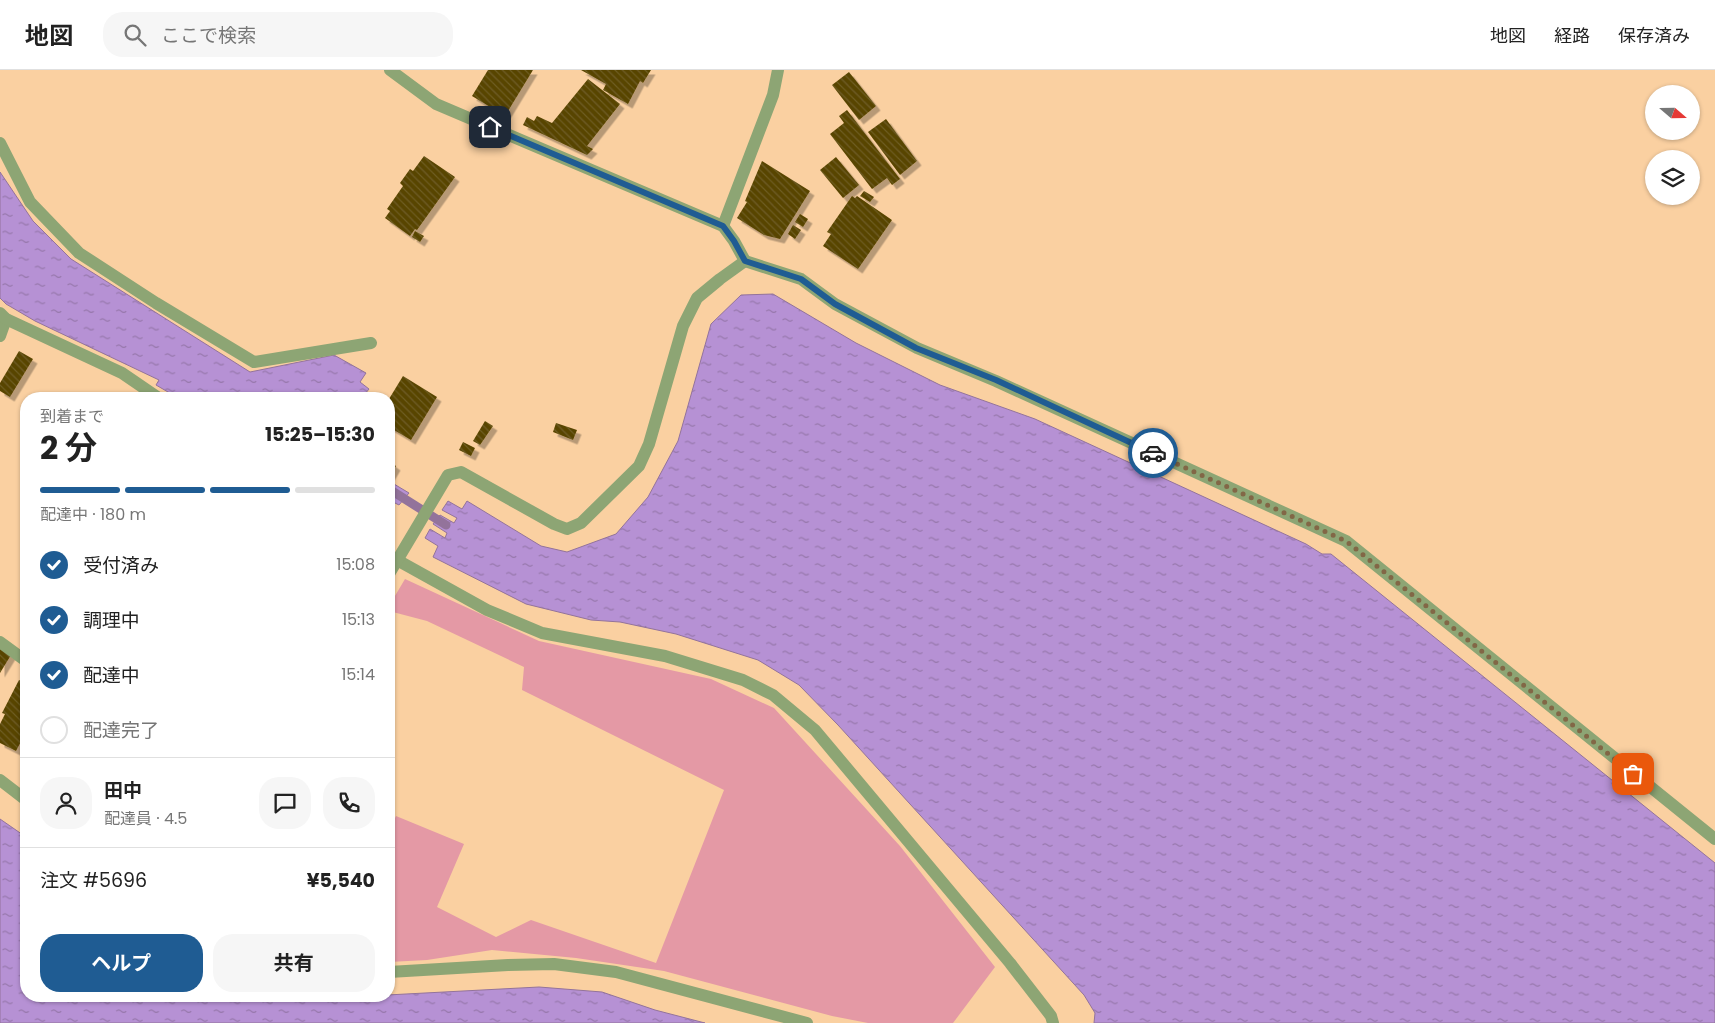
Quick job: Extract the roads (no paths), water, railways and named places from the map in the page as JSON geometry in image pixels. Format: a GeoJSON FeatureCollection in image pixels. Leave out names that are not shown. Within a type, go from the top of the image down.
{"type":"FeatureCollection","features":[{"type":"Feature","properties":{"kind":"street"},"geometry":{"type":"LineString","coordinates":[[390,70],[436,104],[723,226],[745,261],[801,279],[835,304],[916,348],[996,380],[1346,541],[1715,839]]}},
{"type":"Feature","properties":{"kind":"street"},"geometry":{"type":"LineString","coordinates":[[723,226],[773,95],[778,70]]}},
{"type":"Feature","properties":{"kind":"street"},"geometry":{"type":"LineString","coordinates":[[0,143],[30,202],[79,253],[156,303],[254,362],[371,343]]}},
{"type":"Feature","properties":{"kind":"street"},"geometry":{"type":"LineString","coordinates":[[395,564],[448,475],[461,472],[554,524],[567,529],[581,523],[639,466],[649,444],[683,326],[697,298],[745,261]]}},
{"type":"Feature","properties":{"kind":"street"},"geometry":{"type":"LineString","coordinates":[[0,336],[3,316],[122,373],[150,392]]}},
{"type":"Feature","properties":{"kind":"street"},"geometry":{"type":"LineString","coordinates":[[397,560],[487,610],[542,633],[665,656],[743,680],[773,695],[815,730],[1010,963],[1051,1016],[1054,1023]]}},
{"type":"Feature","properties":{"kind":"street"},"geometry":{"type":"LineString","coordinates":[[0,642],[20,657]]}},
{"type":"Feature","properties":{"kind":"street"},"geometry":{"type":"LineString","coordinates":[[0,780],[20,795]]}},
{"type":"Feature","properties":{"kind":"street"},"geometry":{"type":"LineString","coordinates":[[395,972],[554,964],[616,972],[807,1023]]}},
{"type":"Feature","properties":{"kind":"water"},"geometry":{"type":"Polygon","coordinates":[[[0,172],[33,221],[71,259],[250,372],[334,355],[366,373],[360,382],[369,389],[367,392],[168,392],[156,385],[159,380],[35,321],[6,304],[0,298],[0,172]]]}},
{"type":"Feature","properties":{"kind":"water"},"geometry":{"type":"Polygon","coordinates":[[[773,294],[856,343],[940,385],[1035,419],[1306,544],[1322,554],[1331,554],[1715,863],[1715,1023],[1094,1023],[1095,1013],[1084,995],[838,725],[799,685],[758,660],[676,634],[620,622],[591,620],[526,604],[433,557],[438,546],[425,538],[430,529],[445,538],[447,533],[433,524],[440,515],[454,523],[457,518],[442,510],[448,501],[462,509],[467,501],[541,546],[567,552],[616,534],[648,497],[678,441],[711,324],[741,295],[773,294]]]}},
{"type":"Feature","properties":{"kind":"water"},"geometry":{"type":"Polygon","coordinates":[[[395,485],[409,493],[399,505],[395,503],[395,485]]]}},
{"type":"Feature","properties":{"kind":"water"},"geometry":{"type":"Polygon","coordinates":[[[0,819],[20,833],[20,1002],[395,1002],[395,995],[539,987],[602,992],[655,1010],[705,1023],[0,1023],[0,819]]]}},
{"type":"Feature","properties":{"kind":"waterway"},"geometry":{"type":"LineString","coordinates":[[395,493],[446,525]]}}]}
